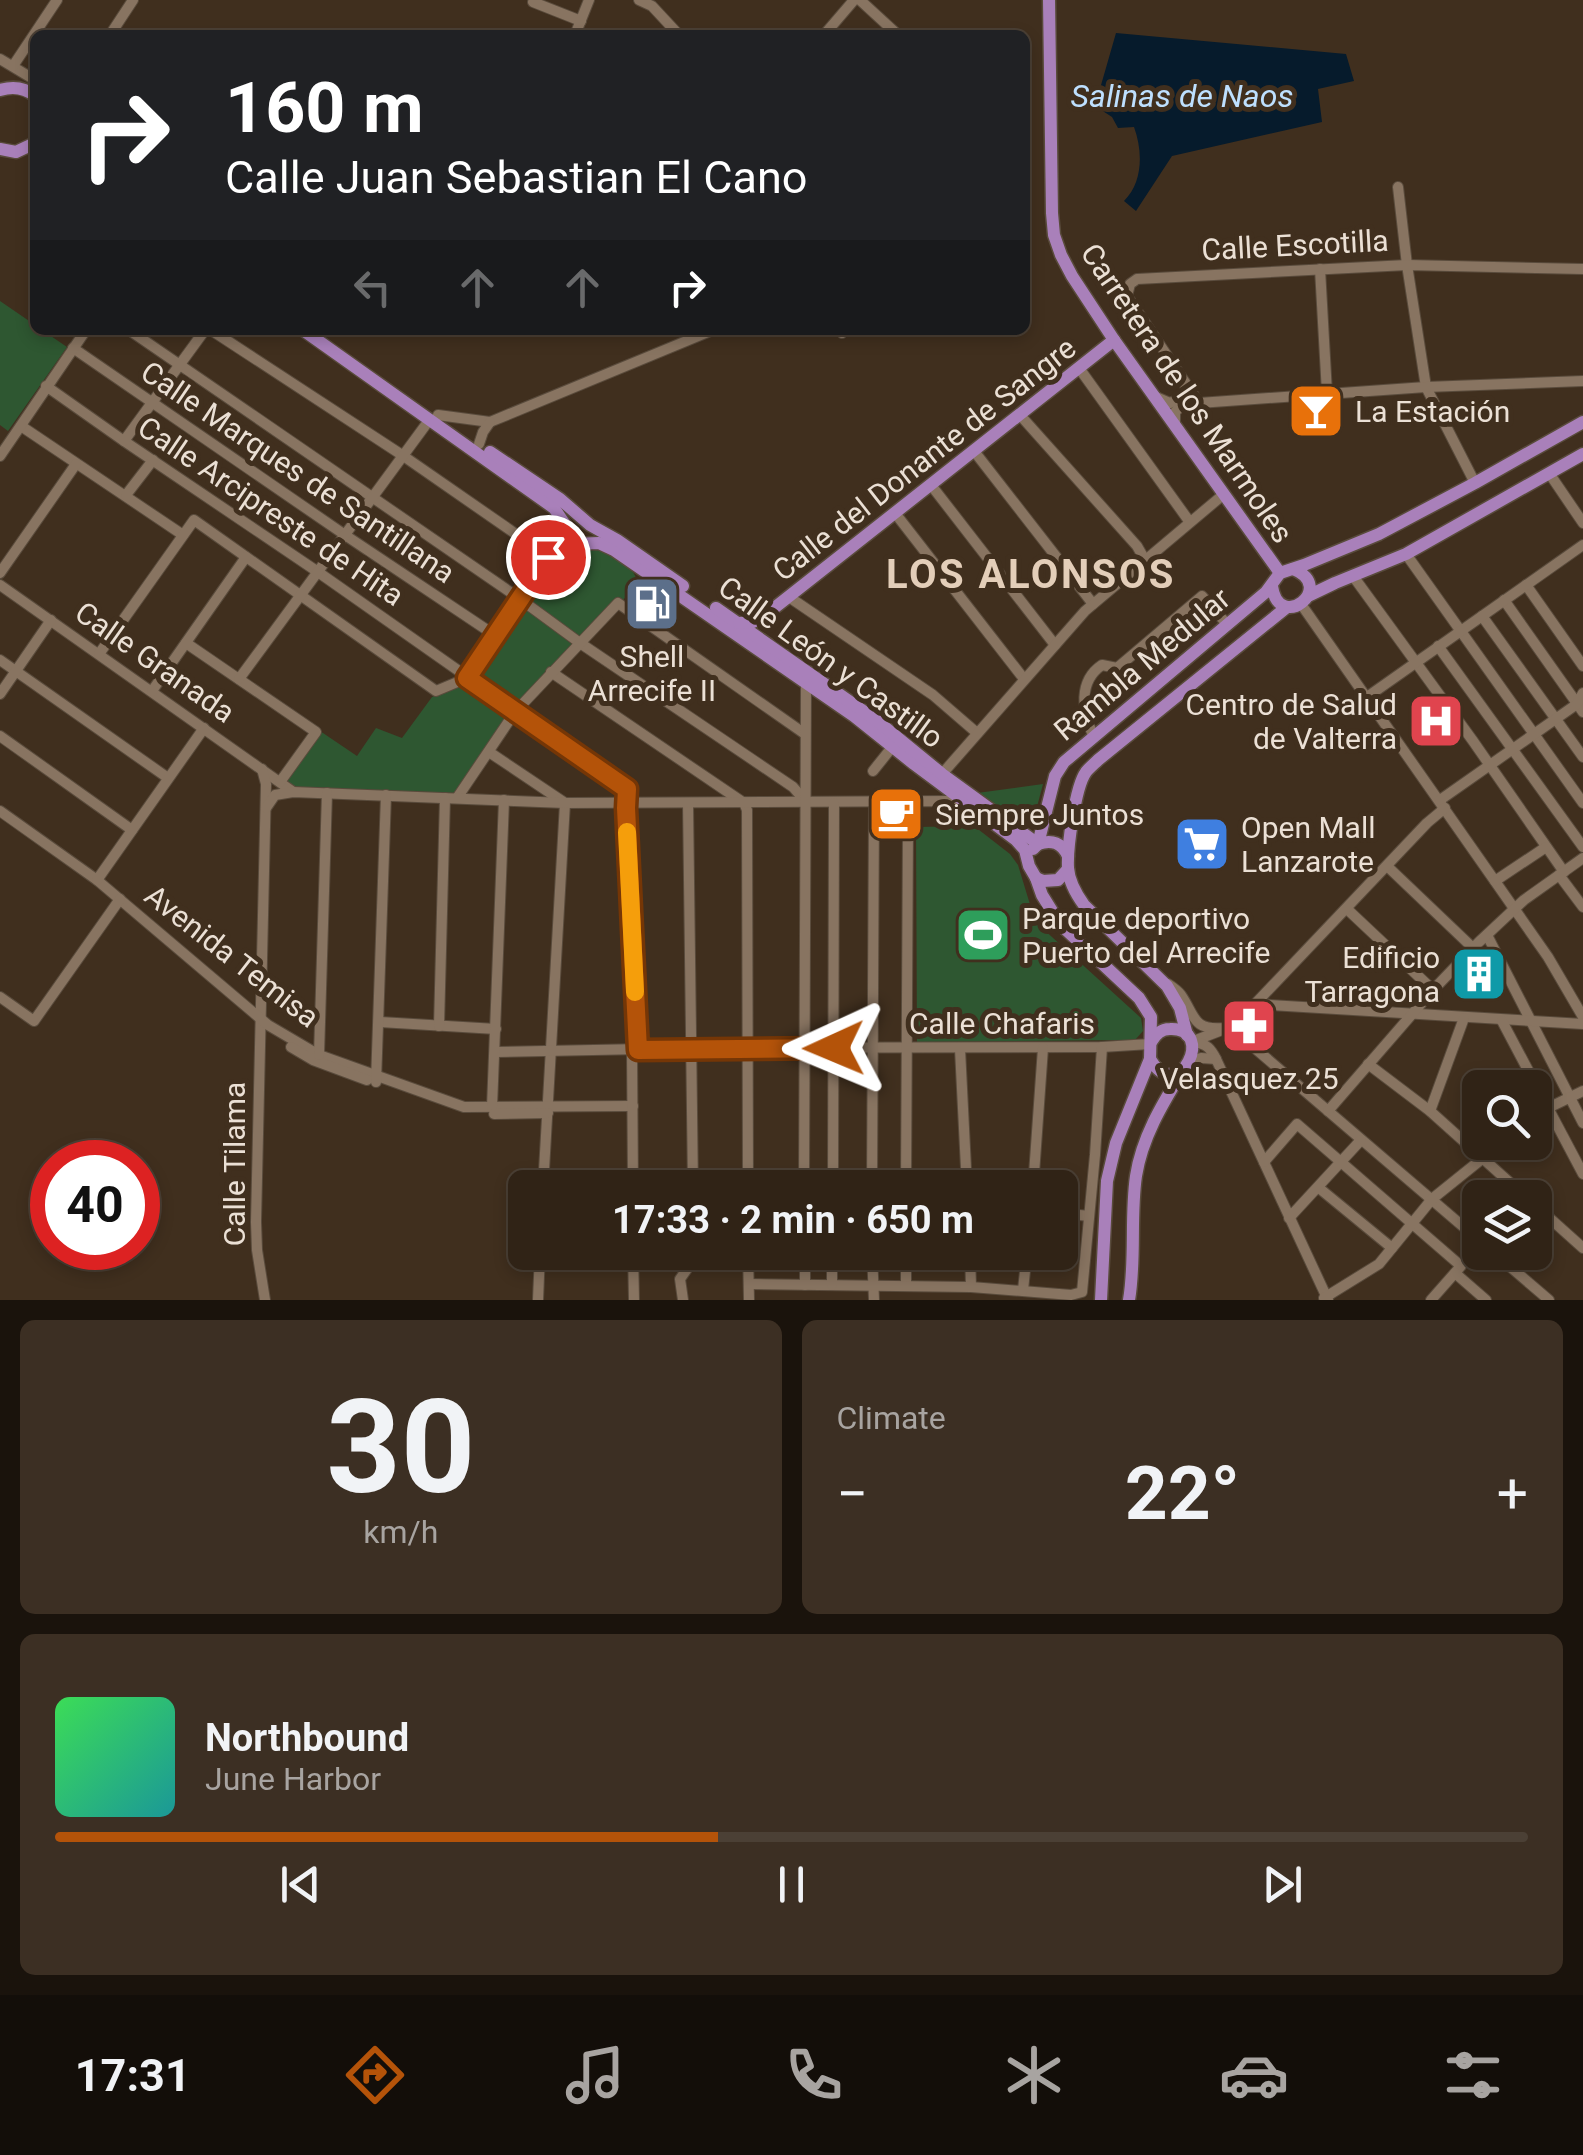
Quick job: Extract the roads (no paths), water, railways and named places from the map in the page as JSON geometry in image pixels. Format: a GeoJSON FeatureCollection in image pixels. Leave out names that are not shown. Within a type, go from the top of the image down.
{"type":"FeatureCollection","features":[{"type":"Feature","properties":{"kind":"main road","name":"Carretera de los Marmoles"},"geometry":{"type":"LineString","coordinates":[[1049,0],[1052,213],[1060,255],[1114,340],[1153,395],[1168,408],[1175,426],[1286,571]]}},
{"type":"Feature","properties":{"kind":"main road"},"geometry":{"type":"LineString","coordinates":[[4,89],[30,89]]}},
{"type":"Feature","properties":{"kind":"main road"},"geometry":{"type":"LineString","coordinates":[[6,152],[30,146]]}},
{"type":"Feature","properties":{"kind":"main road","name":"Calle León y Castillo"},"geometry":{"type":"LineString","coordinates":[[311,335],[434,417],[484,433],[586,522],[876,720],[1038,844]]}},
{"type":"Feature","properties":{"kind":"main road","name":"Calle León y Castillo"},"geometry":{"type":"LineString","coordinates":[[323,335],[554,508],[567,534]]}},
{"type":"Feature","properties":{"kind":"main road","name":"Calle del Donante de Sangre"},"geometry":{"type":"LineString","coordinates":[[736,622],[753,622],[764,616],[1114,340]]}},
{"type":"Feature","properties":{"kind":"main road"},"geometry":{"type":"LineString","coordinates":[[1286,571],[1304,574],[1309,584],[1298,602],[1274,597],[1272,586],[1286,571],[1379,534],[1583,422]]}},
{"type":"Feature","properties":{"kind":"main road","name":"Rambla Medular"},"geometry":{"type":"LineString","coordinates":[[1068,862],[1077,796],[1087,770],[1298,602],[1406,554],[1583,454]]}},
{"type":"Feature","properties":{"kind":"main road"},"geometry":{"type":"LineString","coordinates":[[574,519],[586,522],[592,531],[588,543],[578,545],[567,534],[574,519]]}},
{"type":"Feature","properties":{"kind":"main road","name":"Calle León y Castillo"},"geometry":{"type":"LineString","coordinates":[[588,543],[600,543],[614,550],[806,682],[1016,840],[1028,859]]}},
{"type":"Feature","properties":{"kind":"main road","name":"Rambla Medular"},"geometry":{"type":"LineString","coordinates":[[1038,844],[1055,776],[1064,762],[1272,586]]}},
{"type":"Feature","properties":{"kind":"main road","name":"Calle del Donante de Sangre"},"geometry":{"type":"LineString","coordinates":[[760,639],[757,632],[764,616]]}},
{"type":"Feature","properties":{"kind":"main road"},"geometry":{"type":"LineString","coordinates":[[1024,833],[1038,830],[1046,818]]}},
{"type":"Feature","properties":{"kind":"main road"},"geometry":{"type":"LineString","coordinates":[[1129,1300],[1138,1164],[1160,1108],[1186,1068],[1193,1054],[1180,1008],[1168,986],[1084,905],[1074,891],[1060,844],[1038,844],[1028,859],[1060,924],[1139,998],[1151,1017],[1153,1065],[1163,1072],[1177,1073],[1186,1068]]}},
{"type":"Feature","properties":{"kind":"main road"},"geometry":{"type":"LineString","coordinates":[[1036,878],[1050,882],[1064,875],[1068,862]]}},
{"type":"Feature","properties":{"kind":"main road"},"geometry":{"type":"LineString","coordinates":[[1102,1300],[1107,1181],[1112,1158],[1155,1035],[1166,1029],[1179,1030],[1189,1038]]}},
{"type":"Feature","properties":{"kind":"street"},"geometry":{"type":"LineString","coordinates":[[32,30],[57,0]]}},
{"type":"Feature","properties":{"kind":"street"},"geometry":{"type":"LineString","coordinates":[[113,30],[134,0]]}},
{"type":"Feature","properties":{"kind":"street"},"geometry":{"type":"LineString","coordinates":[[577,30],[589,0]]}},
{"type":"Feature","properties":{"kind":"street"},"geometry":{"type":"LineString","coordinates":[[639,0],[652,6],[674,30]]}},
{"type":"Feature","properties":{"kind":"street"},"geometry":{"type":"LineString","coordinates":[[829,30],[857,0],[892,30]]}},
{"type":"Feature","properties":{"kind":"street"},"geometry":{"type":"LineString","coordinates":[[532,2],[581,21]]}},
{"type":"Feature","properties":{"kind":"street"},"geometry":{"type":"LineString","coordinates":[[6,62],[30,33]]}},
{"type":"Feature","properties":{"kind":"street"},"geometry":{"type":"LineString","coordinates":[[4,89],[11,75],[6,62]]}},
{"type":"Feature","properties":{"kind":"street"},"geometry":{"type":"LineString","coordinates":[[6,62],[30,85]]}},
{"type":"Feature","properties":{"kind":"street"},"geometry":{"type":"LineString","coordinates":[[1398,187],[1426,387],[1476,483]]}},
{"type":"Feature","properties":{"kind":"street","name":"Calle Escotilla"},"geometry":{"type":"LineString","coordinates":[[1198,403],[1127,296],[1130,284],[1137,279],[1407,264],[1583,269]]}},
{"type":"Feature","properties":{"kind":"street"},"geometry":{"type":"LineString","coordinates":[[1320,269],[1327,393]]}},
{"type":"Feature","properties":{"kind":"street"},"geometry":{"type":"LineString","coordinates":[[0,456],[82,335]]}},
{"type":"Feature","properties":{"kind":"street"},"geometry":{"type":"LineString","coordinates":[[135,335],[793,787],[806,802]]}},
{"type":"Feature","properties":{"kind":"street"},"geometry":{"type":"LineString","coordinates":[[124,442],[204,335]]}},
{"type":"Feature","properties":{"kind":"street"},"geometry":{"type":"LineString","coordinates":[[216,335],[548,557]]}},
{"type":"Feature","properties":{"kind":"street"},"geometry":{"type":"LineString","coordinates":[[239,679],[434,417],[473,420],[484,433],[702,335]]}},
{"type":"Feature","properties":{"kind":"street","name":"Calle Marques de Santillana"},"geometry":{"type":"LineString","coordinates":[[73,348],[496,636]]}},
{"type":"Feature","properties":{"kind":"street"},"geometry":{"type":"LineString","coordinates":[[1079,368],[1189,521]]}},
{"type":"Feature","properties":{"kind":"street"},"geometry":{"type":"LineString","coordinates":[[1175,426],[1175,412],[1180,407],[1198,403],[1583,381]]}},
{"type":"Feature","properties":{"kind":"street","name":"Calle Arcipreste de Hita"},"geometry":{"type":"LineString","coordinates":[[46,386],[627,789],[627,801]]}},
{"type":"Feature","properties":{"kind":"street"},"geometry":{"type":"LineString","coordinates":[[1168,408],[1184,394],[1186,386]]}},
{"type":"Feature","properties":{"kind":"street"},"geometry":{"type":"LineString","coordinates":[[1020,415],[1137,546],[1144,560]]}},
{"type":"Feature","properties":{"kind":"street"},"geometry":{"type":"LineString","coordinates":[[20,426],[184,535]]}},
{"type":"Feature","properties":{"kind":"street"},"geometry":{"type":"LineString","coordinates":[[974,450],[1093,604]]}},
{"type":"Feature","properties":{"kind":"street"},"geometry":{"type":"LineString","coordinates":[[126,495],[153,460]]}},
{"type":"Feature","properties":{"kind":"street"},"geometry":{"type":"LineString","coordinates":[[0,573],[76,464]]}},
{"type":"Feature","properties":{"kind":"street"},"geometry":{"type":"LineString","coordinates":[[1548,473],[1580,518]]}},
{"type":"Feature","properties":{"kind":"street"},"geometry":{"type":"LineString","coordinates":[[931,484],[1056,646]]}},
{"type":"Feature","properties":{"kind":"street"},"geometry":{"type":"LineString","coordinates":[[942,774],[1093,604],[1224,494]]}},
{"type":"Feature","properties":{"kind":"street"},"geometry":{"type":"LineString","coordinates":[[895,512],[1024,679]]}},
{"type":"Feature","properties":{"kind":"street"},"geometry":{"type":"LineString","coordinates":[[99,654],[194,520],[436,691],[467,678],[567,534]]}},
{"type":"Feature","properties":{"kind":"street"},"geometry":{"type":"LineString","coordinates":[[1368,697],[1581,550]]}},
{"type":"Feature","properties":{"kind":"street"},"geometry":{"type":"LineString","coordinates":[[1406,554],[1583,802]]}},
{"type":"Feature","properties":{"kind":"street"},"geometry":{"type":"LineString","coordinates":[[152,691],[246,557]]}},
{"type":"Feature","properties":{"kind":"street"},"geometry":{"type":"LineString","coordinates":[[1353,576],[1490,766],[1583,907]]}},
{"type":"Feature","properties":{"kind":"street","name":"Calle Granada"},"geometry":{"type":"LineString","coordinates":[[0,585],[293,792]]}},
{"type":"Feature","properties":{"kind":"street"},"geometry":{"type":"LineString","coordinates":[[1526,585],[1583,666]]}},
{"type":"Feature","properties":{"kind":"street"},"geometry":{"type":"LineString","coordinates":[[1093,735],[1083,696],[1094,671],[1102,666],[1118,668],[1202,596],[1226,624]]}},
{"type":"Feature","properties":{"kind":"street"},"geometry":{"type":"LineString","coordinates":[[789,597],[933,695],[977,733]]}},
{"type":"Feature","properties":{"kind":"street"},"geometry":{"type":"LineString","coordinates":[[1504,600],[1580,704]]}},
{"type":"Feature","properties":{"kind":"street"},"geometry":{"type":"LineString","coordinates":[[1255,1004],[1531,1022],[1582,1013],[1548,956],[1443,804],[1298,602]]}},
{"type":"Feature","properties":{"kind":"street"},"geometry":{"type":"LineString","coordinates":[[439,1026],[451,798],[515,712],[618,603],[805,734]]}},
{"type":"Feature","properties":{"kind":"street"},"geometry":{"type":"LineString","coordinates":[[1482,616],[1583,757]]}},
{"type":"Feature","properties":{"kind":"street"},"geometry":{"type":"LineString","coordinates":[[0,694],[51,620]]}},
{"type":"Feature","properties":{"kind":"street"},"geometry":{"type":"LineString","coordinates":[[186,643],[316,732],[280,782]]}},
{"type":"Feature","properties":{"kind":"street"},"geometry":{"type":"LineString","coordinates":[[1438,646],[1583,847]]}},
{"type":"Feature","properties":{"kind":"street"},"geometry":{"type":"LineString","coordinates":[[0,660],[168,778]]}},
{"type":"Feature","properties":{"kind":"street"},"geometry":{"type":"LineString","coordinates":[[551,672],[744,803],[747,810],[748,1170]]}},
{"type":"Feature","properties":{"kind":"street"},"geometry":{"type":"LineString","coordinates":[[804,1170],[806,682]]}},
{"type":"Feature","properties":{"kind":"street"},"geometry":{"type":"LineString","coordinates":[[1189,1038],[1230,1027],[1443,804],[1580,704]]}},
{"type":"Feature","properties":{"kind":"street"},"geometry":{"type":"LineString","coordinates":[[1556,720],[1580,704]]}},
{"type":"Feature","properties":{"kind":"street"},"geometry":{"type":"LineString","coordinates":[[97,880],[204,728]]}},
{"type":"Feature","properties":{"kind":"street"},"geometry":{"type":"LineString","coordinates":[[0,736],[132,830]]}},
{"type":"Feature","properties":{"kind":"street"},"geometry":{"type":"LineString","coordinates":[[1512,750],[1534,736]]}},
{"type":"Feature","properties":{"kind":"street"},"geometry":{"type":"LineString","coordinates":[[873,770],[893,746]]}},
{"type":"Feature","properties":{"kind":"street"},"geometry":{"type":"LineString","coordinates":[[488,752],[565,802]]}},
{"type":"Feature","properties":{"kind":"street","name":"Calle Tilama"},"geometry":{"type":"LineString","coordinates":[[262,769],[266,808],[256,1222],[265,1300]]}},
{"type":"Feature","properties":{"kind":"street"},"geometry":{"type":"LineString","coordinates":[[266,808],[275,795],[293,792],[565,802],[966,804]]}},
{"type":"Feature","properties":{"kind":"street"},"geometry":{"type":"LineString","coordinates":[[319,1055],[327,793]]}},
{"type":"Feature","properties":{"kind":"street"},"geometry":{"type":"LineString","coordinates":[[377,1080],[386,796]]}},
{"type":"Feature","properties":{"kind":"street"},"geometry":{"type":"LineString","coordinates":[[492,1107],[504,800]]}},
{"type":"Feature","properties":{"kind":"street"},"geometry":{"type":"LineString","coordinates":[[627,801],[635,1050],[633,1170]]}},
{"type":"Feature","properties":{"kind":"street"},"geometry":{"type":"LineString","coordinates":[[544,1170],[565,802]]}},
{"type":"Feature","properties":{"kind":"street"},"geometry":{"type":"LineString","coordinates":[[688,803],[693,1170]]}},
{"type":"Feature","properties":{"kind":"street"},"geometry":{"type":"LineString","coordinates":[[833,1170],[834,803]]}},
{"type":"Feature","properties":{"kind":"street"},"geometry":{"type":"LineString","coordinates":[[872,1170],[874,803]]}},
{"type":"Feature","properties":{"kind":"street","name":"Avenida Temisa"},"geometry":{"type":"LineString","coordinates":[[1,814],[97,880],[260,1023],[307,1058],[464,1106],[548,1110]]}},
{"type":"Feature","properties":{"kind":"street"},"geometry":{"type":"LineString","coordinates":[[906,1170],[908,824]]}},
{"type":"Feature","properties":{"kind":"street"},"geometry":{"type":"LineString","coordinates":[[1495,881],[1546,847]]}},
{"type":"Feature","properties":{"kind":"street"},"geometry":{"type":"LineString","coordinates":[[1328,1110],[1473,948],[1514,909],[1583,858]]}},
{"type":"Feature","properties":{"kind":"street"},"geometry":{"type":"LineString","coordinates":[[1387,866],[1473,948]]}},
{"type":"Feature","properties":{"kind":"street"},"geometry":{"type":"LineString","coordinates":[[0,997],[34,1021],[120,900]]}},
{"type":"Feature","properties":{"kind":"street"},"geometry":{"type":"LineString","coordinates":[[1347,908],[1433,990]]}},
{"type":"Feature","properties":{"kind":"street"},"geometry":{"type":"LineString","coordinates":[[1487,935],[1583,1122]]}},
{"type":"Feature","properties":{"kind":"street"},"geometry":{"type":"LineString","coordinates":[[1157,976],[1180,994],[1196,1022],[1214,1029],[1230,1027],[1462,1226]]}},
{"type":"Feature","properties":{"kind":"street"},"geometry":{"type":"LineString","coordinates":[[1430,1110],[1464,1018]]}},
{"type":"Feature","properties":{"kind":"street"},"geometry":{"type":"LineString","coordinates":[[1502,1021],[1528,1070]]}},
{"type":"Feature","properties":{"kind":"street"},"geometry":{"type":"LineString","coordinates":[[380,1022],[496,1029]]}},
{"type":"Feature","properties":{"kind":"street","name":"Avenida Temisa"},"geometry":{"type":"LineString","coordinates":[[260,1023],[319,1055],[462,1113],[632,1106]]}},
{"type":"Feature","properties":{"kind":"street"},"geometry":{"type":"LineString","coordinates":[[1189,1038],[1203,1043],[1216,1059],[1325,1299],[1379,1264],[1432,1200],[1481,1160]]}},
{"type":"Feature","properties":{"kind":"street","name":"Calle Chafaris"},"geometry":{"type":"LineString","coordinates":[[495,1052],[691,1048],[1150,1051]]}},
{"type":"Feature","properties":{"kind":"street"},"geometry":{"type":"LineString","coordinates":[[1034,1170],[1043,1048]]}},
{"type":"Feature","properties":{"kind":"street"},"geometry":{"type":"LineString","coordinates":[[749,1284],[971,1288],[1071,1295],[1082,1292],[1102,1048]]}},
{"type":"Feature","properties":{"kind":"street"},"geometry":{"type":"LineString","coordinates":[[960,1049],[967,1170]]}},
{"type":"Feature","properties":{"kind":"street"},"geometry":{"type":"LineString","coordinates":[[1186,1068],[1201,1058],[1216,1059]]}},
{"type":"Feature","properties":{"kind":"street"},"geometry":{"type":"LineString","coordinates":[[1368,1064],[1462,1139]]}},
{"type":"Feature","properties":{"kind":"street"},"geometry":{"type":"LineString","coordinates":[[1552,1106],[1583,1091]]}},
{"type":"Feature","properties":{"kind":"street"},"geometry":{"type":"LineString","coordinates":[[1552,1116],[1583,1174]]}},
{"type":"Feature","properties":{"kind":"street"},"geometry":{"type":"LineString","coordinates":[[1264,1162],[1297,1124],[1461,1266],[1431,1300]]}},
{"type":"Feature","properties":{"kind":"street"},"geometry":{"type":"LineString","coordinates":[[1289,1218],[1361,1140]]}},
{"type":"Feature","properties":{"kind":"street"},"geometry":{"type":"LineString","coordinates":[[1485,1160],[1507,1180]]}},
{"type":"Feature","properties":{"kind":"street"},"geometry":{"type":"LineString","coordinates":[[1319,1188],[1392,1248]]}},
{"type":"Feature","properties":{"kind":"street"},"geometry":{"type":"LineString","coordinates":[[1078,1214],[1090,1216]]}},
{"type":"Feature","properties":{"kind":"street"},"geometry":{"type":"LineString","coordinates":[[1552,1220],[1583,1248]]}},
{"type":"Feature","properties":{"kind":"street"},"geometry":{"type":"LineString","coordinates":[[538,1300],[539,1270]]}},
{"type":"Feature","properties":{"kind":"street"},"geometry":{"type":"LineString","coordinates":[[634,1270],[634,1300]]}},
{"type":"Feature","properties":{"kind":"street"},"geometry":{"type":"LineString","coordinates":[[683,1300],[680,1279],[686,1270]]}},
{"type":"Feature","properties":{"kind":"street"},"geometry":{"type":"LineString","coordinates":[[749,1270],[749,1300]]}},
{"type":"Feature","properties":{"kind":"street"},"geometry":{"type":"LineString","coordinates":[[805,1270],[805,1285]]}},
{"type":"Feature","properties":{"kind":"street"},"geometry":{"type":"LineString","coordinates":[[832,1270],[832,1285]]}},
{"type":"Feature","properties":{"kind":"street"},"geometry":{"type":"LineString","coordinates":[[872,1270],[874,1300]]}},
{"type":"Feature","properties":{"kind":"street"},"geometry":{"type":"LineString","coordinates":[[906,1270],[906,1286]]}},
{"type":"Feature","properties":{"kind":"street"},"geometry":{"type":"LineString","coordinates":[[970,1270],[971,1288]]}},
{"type":"Feature","properties":{"kind":"street"},"geometry":{"type":"LineString","coordinates":[[1022,1290],[1025,1270]]}},
{"type":"Feature","properties":{"kind":"street"},"geometry":{"type":"LineString","coordinates":[[1514,1270],[1548,1300]]}},
{"type":"Feature","properties":{"kind":"street"},"geometry":{"type":"LineString","coordinates":[[1455,1273],[1486,1300]]}},
{"type":"Feature","properties":{"kind":"water","name":"Salinas de Naos"},"geometry":{"type":"Polygon","coordinates":[[[1116,33],[1346,54],[1354,81],[1318,89],[1322,122],[1172,156],[1136,211],[1124,201],[1135,185],[1140,166],[1134,127],[1118,128],[1112,117],[1095,106],[1116,33]]]}},
{"type":"Feature","properties":{"kind":"place","name":"La Estación"},"geometry":{"type":"Point","coordinates":[1316,411]}},
{"type":"Feature","properties":{"kind":"place","name":"Shell Arrecife II"},"geometry":{"type":"Point","coordinates":[652,604]}},
{"type":"Feature","properties":{"kind":"place","name":"Centro de Salud de Valterra"},"geometry":{"type":"Point","coordinates":[1436,721]}},
{"type":"Feature","properties":{"kind":"place","name":"Siempre Juntos"},"geometry":{"type":"Point","coordinates":[896,814]}},
{"type":"Feature","properties":{"kind":"place","name":"Open Mall Lanzarote"},"geometry":{"type":"Point","coordinates":[1202,844]}},
{"type":"Feature","properties":{"kind":"place","name":"Parque deportivo Puerto del Arrecife"},"geometry":{"type":"Point","coordinates":[983,935]}},
{"type":"Feature","properties":{"kind":"place","name":"Edificio Tarragona"},"geometry":{"type":"Point","coordinates":[1479,974]}},
{"type":"Feature","properties":{"kind":"place","name":"Velasquez 25"},"geometry":{"type":"Point","coordinates":[1249,1026]}},
{"type":"Feature","properties":{"kind":"district","name":"LOS ALONSOS"},"geometry":{"type":"Point","coordinates":[1031,574]}}]}
